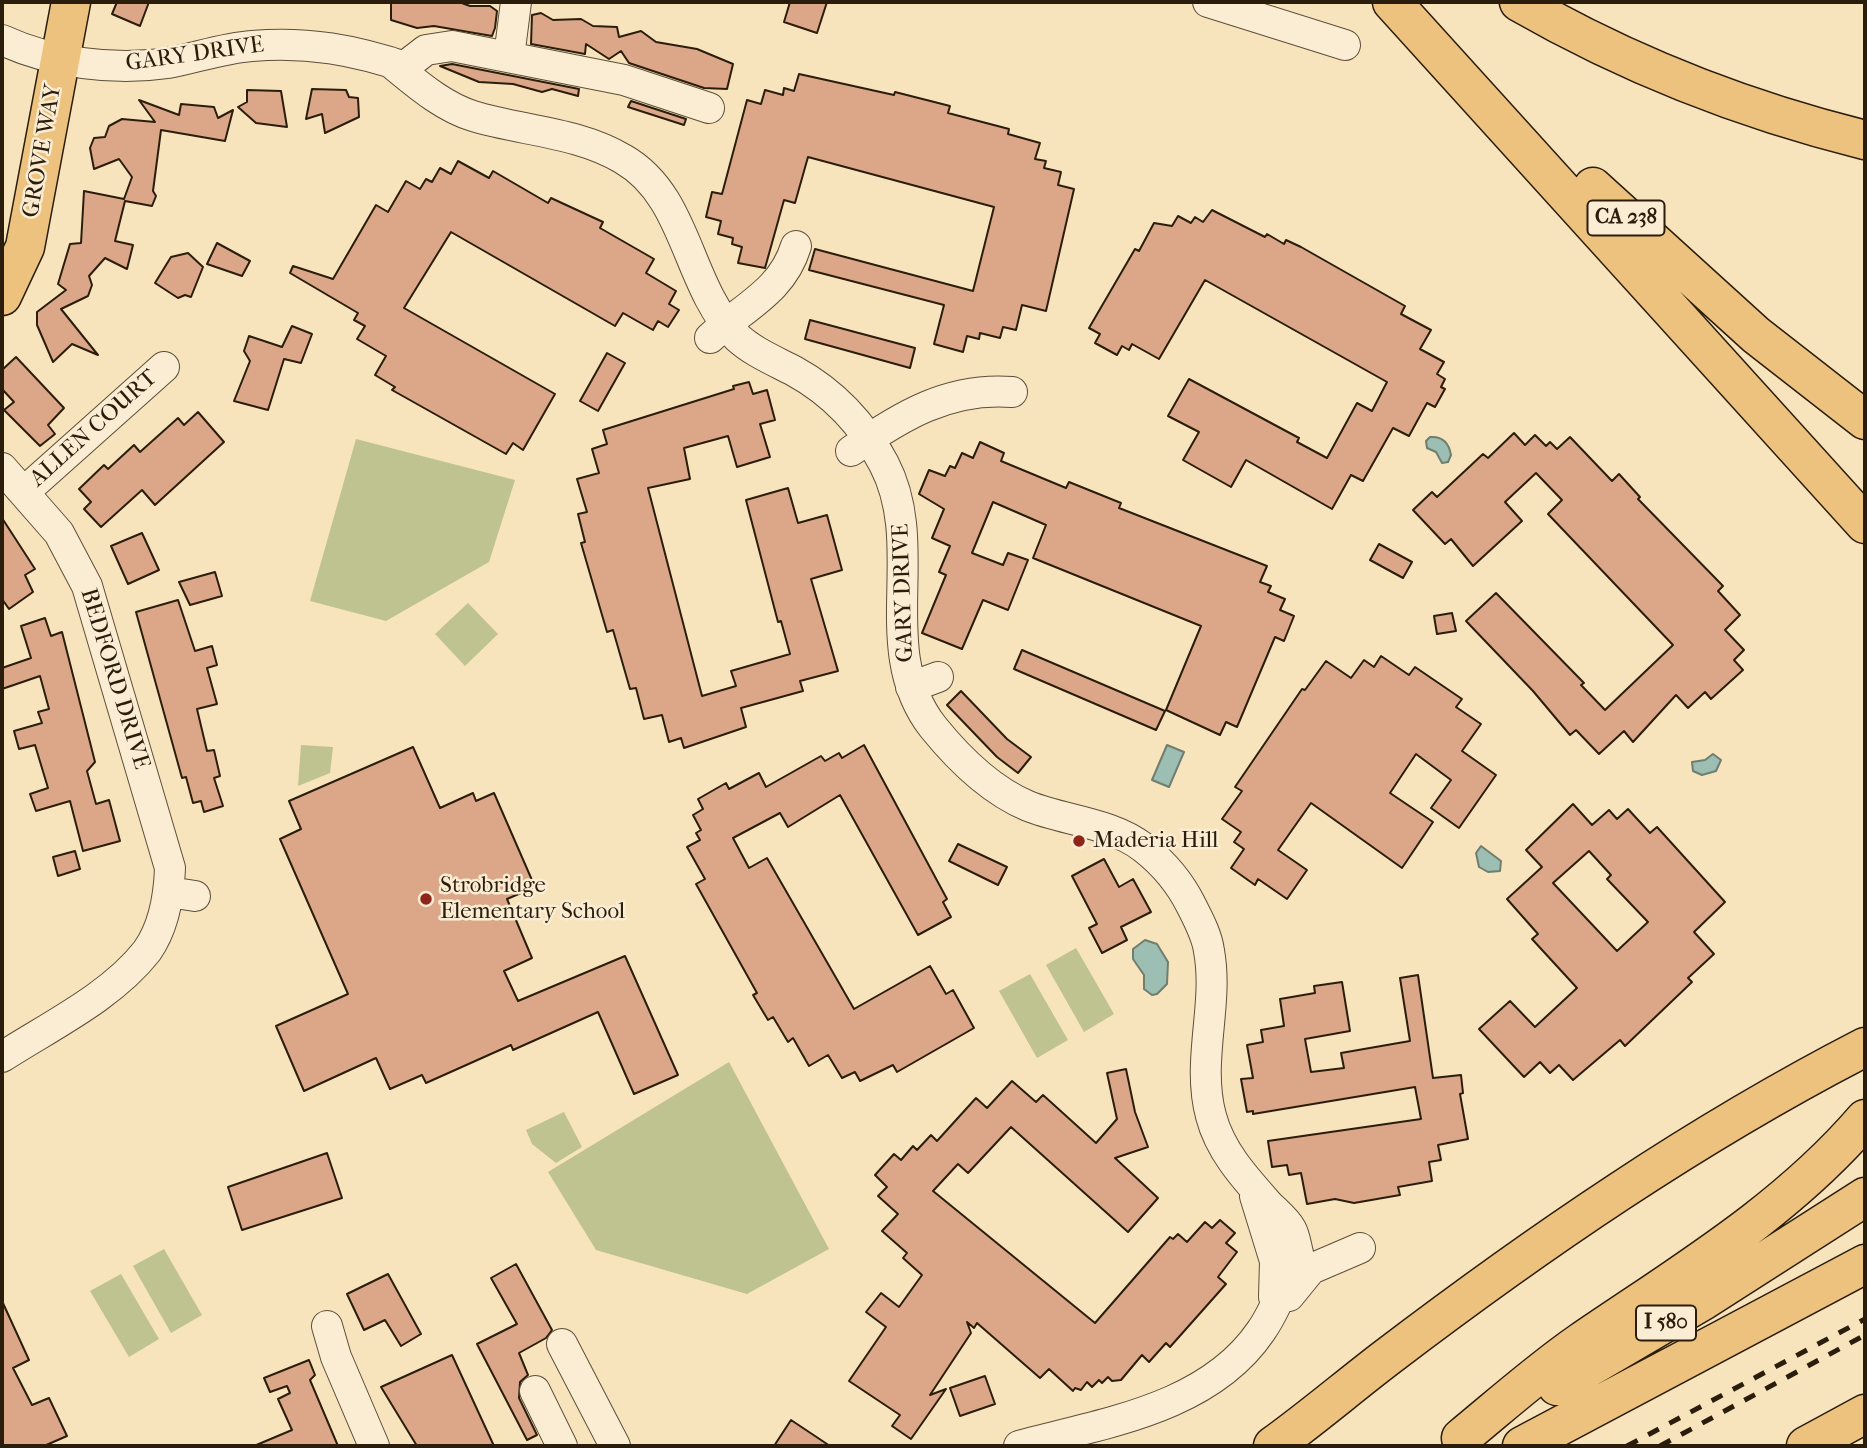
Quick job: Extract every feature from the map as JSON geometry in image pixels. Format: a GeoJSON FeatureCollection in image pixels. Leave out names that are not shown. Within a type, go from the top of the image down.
{"type":"FeatureCollection","features":[{"type":"Feature","properties":{"kind":"main road","name":"GROVE WAY"},"geometry":{"type":"LineString","coordinates":[[2,296],[25,247],[39,185],[71,2]]}},
{"type":"Feature","properties":{"kind":"main road"},"geometry":{"type":"LineString","coordinates":[[1392,2],[1865,524]]}},
{"type":"Feature","properties":{"kind":"main road","name":"CA 238"},"geometry":{"type":"LineString","coordinates":[[1400,2],[1690,277],[1789,361],[1865,419]]}},
{"type":"Feature","properties":{"kind":"main road"},"geometry":{"type":"LineString","coordinates":[[1518,2],[1603,46],[1691,85],[1784,118],[1865,140]]}},
{"type":"Feature","properties":{"kind":"main road"},"geometry":{"type":"LineString","coordinates":[[1273,1446],[1393,1353],[1546,1242],[1703,1139],[1865,1047]]}},
{"type":"Feature","properties":{"kind":"main road"},"geometry":{"type":"LineString","coordinates":[[1453,1442],[1579,1344],[1684,1274],[1778,1205],[1832,1155],[1865,1119]]}},
{"type":"Feature","properties":{"kind":"main road","name":"I 580"},"geometry":{"type":"LineString","coordinates":[[1453,1442],[1635,1342],[1865,1197]]}},
{"type":"Feature","properties":{"kind":"main road","name":"I 580"},"geometry":{"type":"LineString","coordinates":[[1522,1446],[1865,1264]]}},
{"type":"Feature","properties":{"kind":"main road"},"geometry":{"type":"LineString","coordinates":[[1807,1446],[1865,1414]]}},
{"type":"Feature","properties":{"kind":"street"},"geometry":{"type":"LineString","coordinates":[[509,57],[516,2]]}},
{"type":"Feature","properties":{"kind":"street"},"geometry":{"type":"LineString","coordinates":[[1208,2],[1345,44]]}},
{"type":"Feature","properties":{"kind":"street","name":"GARY DRIVE"},"geometry":{"type":"LineString","coordinates":[[2,40],[59,59],[129,67],[250,46],[290,44],[351,50],[397,64],[450,106],[595,145],[641,171],[660,190],[696,271],[718,330],[827,392],[845,408],[860,444],[892,480],[902,515],[905,562],[902,654],[925,682],[931,725],[984,779],[1029,806],[1048,823],[1111,831],[1139,844],[1172,876],[1187,897],[1209,949],[1205,1077],[1209,1112],[1224,1165],[1251,1186],[1291,1229],[1298,1253],[1268,1318],[1242,1354],[1220,1372],[1167,1404],[1110,1423],[1019,1446]]}},
{"type":"Feature","properties":{"kind":"street"},"geometry":{"type":"LineString","coordinates":[[397,64],[426,50],[452,46],[624,80],[709,108]]}},
{"type":"Feature","properties":{"kind":"street"},"geometry":{"type":"LineString","coordinates":[[718,330],[775,287],[790,265],[796,246]]}},
{"type":"Feature","properties":{"kind":"street","name":"ALLEN COURT"},"geometry":{"type":"LineString","coordinates":[[24,492],[164,367]]}},
{"type":"Feature","properties":{"kind":"street"},"geometry":{"type":"LineString","coordinates":[[860,444],[915,410],[986,390],[1012,392]]}},
{"type":"Feature","properties":{"kind":"street","name":"BEDFORD DRIVE"},"geometry":{"type":"LineString","coordinates":[[2,468],[59,533],[87,586],[170,868],[176,901],[147,950],[96,1007],[2,1057]]}},
{"type":"Feature","properties":{"kind":"street"},"geometry":{"type":"LineString","coordinates":[[1268,1318],[1311,1269],[1360,1248]]}},
{"type":"Feature","properties":{"kind":"street"},"geometry":{"type":"LineString","coordinates":[[327,1326],[340,1366],[374,1446]]}},
{"type":"Feature","properties":{"kind":"street"},"geometry":{"type":"LineString","coordinates":[[562,1344],[615,1446]]}},
{"type":"Feature","properties":{"kind":"street"},"geometry":{"type":"LineString","coordinates":[[535,1391],[562,1446]]}},
{"type":"Feature","properties":{"kind":"green space"},"geometry":{"type":"Polygon","coordinates":[[[356,439],[515,480],[489,562],[386,621],[310,601],[356,439]]]}},
{"type":"Feature","properties":{"kind":"green space"},"geometry":{"type":"Polygon","coordinates":[[[468,603],[498,634],[465,666],[435,634],[468,603]]]}},
{"type":"Feature","properties":{"kind":"green space"},"geometry":{"type":"Polygon","coordinates":[[[301,745],[333,747],[330,773],[298,786],[301,745]]]}},
{"type":"Feature","properties":{"kind":"green space"},"geometry":{"type":"Polygon","coordinates":[[[1076,948],[1114,1014],[1084,1032],[1046,965],[1076,948]]]}},
{"type":"Feature","properties":{"kind":"green space"},"geometry":{"type":"Polygon","coordinates":[[[1030,974],[1068,1040],[1037,1058],[999,991],[1030,974]]]}},
{"type":"Feature","properties":{"kind":"green space"},"geometry":{"type":"Polygon","coordinates":[[[729,1062],[829,1249],[747,1294],[596,1250],[548,1172],[729,1062]]]}},
{"type":"Feature","properties":{"kind":"green space"},"geometry":{"type":"Polygon","coordinates":[[[564,1112],[582,1147],[556,1163],[532,1144],[526,1130],[564,1112]]]}},
{"type":"Feature","properties":{"kind":"green space"},"geometry":{"type":"Polygon","coordinates":[[[164,1249],[202,1315],[171,1333],[133,1266],[164,1249]]]}},
{"type":"Feature","properties":{"kind":"green space"},"geometry":{"type":"Polygon","coordinates":[[[121,1274],[159,1339],[129,1357],[90,1291],[121,1274]]]}},
{"type":"Feature","properties":{"kind":"water"},"geometry":{"type":"Polygon","coordinates":[[[1430,437],[1442,439],[1447,444],[1451,455],[1448,462],[1442,463],[1436,452],[1427,448],[1426,441],[1430,437]]]}},
{"type":"Feature","properties":{"kind":"water"},"geometry":{"type":"Polygon","coordinates":[[[1167,745],[1184,752],[1169,787],[1152,780],[1167,745]]]}},
{"type":"Feature","properties":{"kind":"water"},"geometry":{"type":"Polygon","coordinates":[[[1713,754],[1721,760],[1716,771],[1702,775],[1693,771],[1692,762],[1705,760],[1713,754]]]}},
{"type":"Feature","properties":{"kind":"water"},"geometry":{"type":"Polygon","coordinates":[[[1481,846],[1501,861],[1500,871],[1488,872],[1479,867],[1476,853],[1481,846]]]}},
{"type":"Feature","properties":{"kind":"water"},"geometry":{"type":"Polygon","coordinates":[[[1145,940],[1157,944],[1168,962],[1167,984],[1157,994],[1152,995],[1144,989],[1144,975],[1133,959],[1133,949],[1145,940]]]}},
{"type":"Feature","properties":{"kind":"building"},"geometry":{"type":"Polygon","coordinates":[[[117,2],[149,2],[140,26],[112,14],[117,2]]]}},
{"type":"Feature","properties":{"kind":"building"},"geometry":{"type":"Polygon","coordinates":[[[391,2],[459,2],[470,6],[490,6],[497,11],[495,28],[492,36],[434,26],[417,28],[391,20],[391,2]]]}},
{"type":"Feature","properties":{"kind":"building"},"geometry":{"type":"Polygon","coordinates":[[[790,2],[827,2],[817,33],[784,22],[790,2]]]}},
{"type":"Feature","properties":{"kind":"building"},"geometry":{"type":"Polygon","coordinates":[[[541,13],[553,20],[581,19],[593,26],[617,27],[619,37],[641,31],[656,42],[697,49],[733,64],[727,89],[704,88],[629,63],[621,51],[609,59],[586,44],[585,54],[531,44],[532,15],[541,13]]]}},
{"type":"Feature","properties":{"kind":"building"},"geometry":{"type":"Polygon","coordinates":[[[452,64],[579,89],[578,96],[552,89],[542,92],[513,84],[479,82],[440,66],[452,64]]]}},
{"type":"Feature","properties":{"kind":"building"},"geometry":{"type":"Polygon","coordinates":[[[799,74],[894,95],[895,92],[950,106],[948,113],[1009,129],[1008,134],[1040,143],[1035,159],[1046,161],[1044,168],[1061,172],[1058,185],[1074,189],[1046,311],[1022,305],[1016,330],[1003,327],[1000,338],[980,333],[979,339],[967,336],[963,352],[934,344],[944,305],[809,270],[815,249],[973,291],[994,207],[808,157],[795,203],[784,200],[765,268],[738,263],[742,247],[732,244],[733,238],[718,234],[721,221],[706,217],[712,192],[722,194],[747,100],[761,104],[765,90],[783,95],[784,88],[794,91],[799,74]]]}},
{"type":"Feature","properties":{"kind":"building"},"geometry":{"type":"Polygon","coordinates":[[[312,89],[346,90],[349,97],[358,98],[359,117],[325,133],[322,114],[306,119],[312,89]]]}},
{"type":"Feature","properties":{"kind":"building"},"geometry":{"type":"Polygon","coordinates":[[[247,90],[281,91],[287,127],[256,123],[238,107],[247,102],[247,90]]]}},
{"type":"Feature","properties":{"kind":"building"},"geometry":{"type":"Polygon","coordinates":[[[139,100],[179,115],[181,104],[214,107],[218,118],[233,110],[225,141],[161,130],[153,191],[156,196],[152,206],[125,201],[115,241],[133,245],[127,269],[105,258],[89,276],[92,285],[88,296],[61,309],[98,355],[72,344],[53,362],[37,325],[37,312],[66,290],[58,284],[70,244],[81,243],[84,191],[124,199],[132,177],[119,159],[94,169],[90,148],[94,138],[105,137],[109,126],[122,119],[155,122],[139,100]]]}},
{"type":"Feature","properties":{"kind":"building"},"geometry":{"type":"Polygon","coordinates":[[[631,101],[686,119],[684,125],[628,107],[631,101]]]}},
{"type":"Feature","properties":{"kind":"building"},"geometry":{"type":"Polygon","coordinates":[[[458,161],[489,178],[493,171],[548,203],[551,198],[603,222],[600,228],[654,259],[646,273],[676,291],[669,304],[679,310],[668,327],[658,321],[653,330],[623,313],[615,326],[451,232],[404,308],[555,394],[523,450],[513,443],[506,454],[392,390],[395,387],[375,375],[386,356],[357,339],[365,326],[354,320],[358,313],[290,273],[293,266],[333,279],[376,205],[388,212],[406,181],[420,189],[426,179],[432,182],[440,168],[451,174],[458,161]]]}},
{"type":"Feature","properties":{"kind":"building"},"geometry":{"type":"Polygon","coordinates":[[[1212,210],[1265,237],[1267,234],[1284,244],[1286,240],[1301,247],[1405,306],[1401,314],[1431,330],[1420,349],[1444,362],[1437,374],[1445,379],[1441,387],[1445,389],[1435,407],[1427,403],[1409,436],[1393,428],[1363,481],[1351,475],[1332,509],[1246,460],[1231,487],[1183,460],[1199,432],[1168,416],[1189,379],[1299,438],[1297,442],[1327,458],[1357,403],[1372,411],[1387,382],[1205,280],[1159,359],[1132,344],[1129,350],[1122,346],[1117,355],[1095,343],[1100,334],[1089,328],[1135,249],[1139,251],[1154,223],[1172,226],[1178,216],[1191,223],[1195,217],[1203,222],[1212,210]]]}},
{"type":"Feature","properties":{"kind":"building"},"geometry":{"type":"Polygon","coordinates":[[[217,243],[250,261],[242,276],[207,264],[217,243]]]}},
{"type":"Feature","properties":{"kind":"building"},"geometry":{"type":"Polygon","coordinates":[[[188,253],[203,267],[191,297],[185,295],[178,298],[155,283],[171,257],[188,253]]]}},
{"type":"Feature","properties":{"kind":"building"},"geometry":{"type":"Polygon","coordinates":[[[810,320],[915,348],[910,368],[805,339],[810,320]]]}},
{"type":"Feature","properties":{"kind":"building"},"geometry":{"type":"Polygon","coordinates":[[[292,326],[312,334],[301,363],[284,359],[268,410],[234,401],[250,361],[244,351],[249,336],[282,347],[292,326]]]}},
{"type":"Feature","properties":{"kind":"building"},"geometry":{"type":"Polygon","coordinates":[[[607,353],[625,363],[598,411],[580,401],[607,353]]]}},
{"type":"Feature","properties":{"kind":"building"},"geometry":{"type":"Polygon","coordinates":[[[16,357],[64,408],[48,425],[55,434],[40,446],[4,410],[14,402],[2,389],[2,370],[16,357]]]}},
{"type":"Feature","properties":{"kind":"building"},"geometry":{"type":"Polygon","coordinates":[[[749,382],[753,394],[767,390],[775,420],[760,424],[770,457],[737,467],[728,436],[684,448],[690,479],[648,488],[702,696],[736,686],[731,671],[790,654],[781,621],[778,622],[746,500],[788,488],[798,523],[827,515],[842,570],[811,579],[838,671],[800,681],[803,691],[741,708],[746,727],[684,748],[681,738],[669,742],[662,715],[644,719],[636,688],[630,689],[613,630],[607,632],[581,543],[585,542],[578,514],[587,512],[577,479],[599,473],[592,449],[607,444],[603,430],[749,382]]]}},
{"type":"Feature","properties":{"kind":"building"},"geometry":{"type":"Polygon","coordinates":[[[198,412],[224,442],[155,505],[142,490],[101,527],[84,509],[91,502],[79,489],[104,465],[108,469],[134,445],[140,452],[178,418],[184,425],[198,412]]]}},
{"type":"Feature","properties":{"kind":"building"},"geometry":{"type":"Polygon","coordinates":[[[1514,433],[1525,445],[1535,435],[1546,446],[1550,442],[1557,449],[1570,437],[1612,481],[1619,474],[1640,497],[1638,499],[1723,586],[1718,591],[1740,615],[1725,630],[1744,650],[1734,660],[1743,670],[1711,699],[1705,692],[1688,708],[1676,695],[1633,742],[1624,731],[1599,754],[1576,730],[1570,735],[1533,691],[1466,621],[1496,593],[1584,683],[1581,685],[1605,710],[1673,645],[1548,514],[1562,500],[1536,473],[1505,502],[1522,521],[1473,566],[1451,539],[1445,544],[1413,510],[1432,492],[1437,497],[1483,454],[1488,458],[1514,433]]]}},
{"type":"Feature","properties":{"kind":"building"},"geometry":{"type":"Polygon","coordinates":[[[980,442],[1004,453],[1001,461],[1066,488],[1069,482],[1121,503],[1119,508],[1267,566],[1260,582],[1271,586],[1268,592],[1285,599],[1280,610],[1294,616],[1284,641],[1275,637],[1237,727],[1226,722],[1220,735],[1166,710],[1201,626],[1033,558],[1046,525],[993,502],[972,553],[1003,565],[1008,553],[1028,560],[1008,610],[983,600],[962,649],[922,633],[946,575],[939,572],[950,546],[932,538],[944,509],[919,494],[929,470],[945,476],[950,466],[955,468],[962,453],[973,458],[980,442]]]}},
{"type":"Feature","properties":{"kind":"building"},"geometry":{"type":"Polygon","coordinates":[[[2,518],[35,569],[25,575],[33,592],[9,609],[2,599],[2,518]]]}},
{"type":"Feature","properties":{"kind":"building"},"geometry":{"type":"Polygon","coordinates":[[[142,533],[159,570],[128,584],[111,546],[142,533]]]}},
{"type":"Feature","properties":{"kind":"building"},"geometry":{"type":"Polygon","coordinates":[[[1379,544],[1412,562],[1403,578],[1370,560],[1379,544]]]}},
{"type":"Feature","properties":{"kind":"building"},"geometry":{"type":"Polygon","coordinates":[[[215,572],[222,596],[190,605],[179,582],[215,572]]]}},
{"type":"Feature","properties":{"kind":"building"},"geometry":{"type":"Polygon","coordinates":[[[178,600],[195,651],[212,646],[217,665],[207,668],[217,704],[197,709],[207,751],[214,750],[220,776],[214,778],[223,806],[204,812],[201,801],[193,803],[186,777],[182,778],[136,612],[178,600]]]}},
{"type":"Feature","properties":{"kind":"building"},"geometry":{"type":"Polygon","coordinates":[[[1452,613],[1456,631],[1437,634],[1434,616],[1452,613]]]}},
{"type":"Feature","properties":{"kind":"building"},"geometry":{"type":"Polygon","coordinates":[[[45,618],[51,636],[62,632],[95,762],[87,771],[96,804],[109,800],[120,841],[83,851],[70,801],[36,811],[30,794],[48,788],[35,745],[19,749],[14,731],[42,723],[38,712],[49,709],[40,676],[2,689],[2,668],[31,658],[21,626],[45,618]]]}},
{"type":"Feature","properties":{"kind":"building"},"geometry":{"type":"Polygon","coordinates":[[[1022,650],[1165,711],[1156,730],[1014,669],[1022,650]]]}},
{"type":"Feature","properties":{"kind":"building"},"geometry":{"type":"Polygon","coordinates":[[[1381,656],[1409,675],[1415,667],[1462,699],[1456,707],[1481,724],[1462,751],[1496,775],[1459,828],[1431,808],[1451,780],[1416,754],[1390,793],[1433,822],[1402,868],[1311,803],[1278,850],[1307,870],[1287,899],[1258,879],[1255,885],[1231,868],[1244,849],[1234,842],[1241,832],[1222,819],[1242,791],[1235,787],[1302,689],[1305,690],[1326,661],[1351,678],[1364,660],[1374,667],[1381,656]]]}},
{"type":"Feature","properties":{"kind":"building"},"geometry":{"type":"Polygon","coordinates":[[[961,691],[1007,739],[1031,757],[1018,773],[997,757],[947,705],[961,691]]]}},
{"type":"Feature","properties":{"kind":"building"},"geometry":{"type":"Polygon","coordinates":[[[864,745],[947,899],[943,902],[951,917],[918,935],[840,795],[788,827],[780,813],[733,838],[749,868],[767,858],[854,1009],[930,966],[946,994],[953,990],[974,1028],[897,1072],[893,1065],[860,1081],[855,1072],[842,1078],[828,1055],[809,1066],[793,1038],[788,1042],[773,1017],[768,1020],[753,995],[757,993],[696,884],[705,879],[687,847],[700,840],[696,833],[701,830],[693,815],[703,809],[698,799],[726,783],[729,789],[759,773],[766,787],[821,756],[825,761],[839,753],[842,758],[864,745]]]}},
{"type":"Feature","properties":{"kind":"building"},"geometry":{"type":"Polygon","coordinates":[[[413,747],[440,808],[473,793],[476,801],[494,793],[535,887],[507,899],[532,958],[504,971],[518,1001],[625,956],[678,1075],[634,1094],[598,1012],[513,1050],[511,1045],[426,1083],[422,1075],[390,1089],[376,1058],[304,1091],[276,1026],[348,994],[280,839],[301,829],[289,801],[413,747]]]}},
{"type":"Feature","properties":{"kind":"building"},"geometry":{"type":"Polygon","coordinates":[[[1573,804],[1592,825],[1609,810],[1617,819],[1628,809],[1650,833],[1657,827],[1725,902],[1694,932],[1714,954],[1688,978],[1692,982],[1625,1046],[1620,1040],[1573,1080],[1559,1065],[1550,1073],[1540,1062],[1524,1077],[1479,1029],[1510,1001],[1535,1027],[1577,988],[1532,939],[1538,934],[1507,899],[1542,867],[1526,850],[1573,804]],[[1589,851],[1553,883],[1617,951],[1648,922],[1607,879],[1611,875],[1589,851]]]}},
{"type":"Feature","properties":{"kind":"building"},"geometry":{"type":"Polygon","coordinates":[[[958,844],[1007,867],[998,885],[949,861],[958,844]]]}},
{"type":"Feature","properties":{"kind":"building"},"geometry":{"type":"Polygon","coordinates":[[[75,851],[80,869],[58,876],[53,857],[75,851]]]}},
{"type":"Feature","properties":{"kind":"building"},"geometry":{"type":"Polygon","coordinates":[[[1104,859],[1119,887],[1133,879],[1151,912],[1121,927],[1127,940],[1102,953],[1089,928],[1097,924],[1072,876],[1104,859]]]}},
{"type":"Feature","properties":{"kind":"building"},"geometry":{"type":"Polygon","coordinates":[[[1418,975],[1433,1078],[1461,1075],[1463,1093],[1460,1094],[1468,1139],[1438,1145],[1441,1160],[1429,1162],[1432,1181],[1398,1187],[1400,1195],[1354,1203],[1335,1199],[1307,1204],[1301,1173],[1289,1175],[1287,1165],[1272,1167],[1268,1141],[1421,1119],[1415,1087],[1253,1114],[1253,1111],[1247,1112],[1241,1079],[1253,1078],[1247,1045],[1263,1042],[1261,1030],[1284,1026],[1280,999],[1315,993],[1314,986],[1342,982],[1350,1031],[1305,1039],[1311,1072],[1344,1068],[1341,1053],[1410,1041],[1400,978],[1418,975]]]}},
{"type":"Feature","properties":{"kind":"building"},"geometry":{"type":"Polygon","coordinates":[[[1126,1069],[1135,1112],[1148,1147],[1115,1158],[1158,1198],[1128,1232],[1011,1127],[968,1173],[958,1164],[933,1191],[1095,1323],[1170,1237],[1173,1239],[1178,1234],[1187,1242],[1205,1222],[1212,1228],[1220,1220],[1235,1233],[1226,1243],[1237,1252],[1218,1277],[1226,1284],[1170,1347],[1166,1343],[1149,1362],[1142,1355],[1121,1380],[1112,1381],[1108,1377],[1102,1383],[1099,1380],[1092,1387],[1087,1382],[1081,1390],[1075,1388],[1073,1391],[1049,1369],[1040,1378],[977,1323],[974,1328],[967,1322],[971,1333],[930,1395],[946,1389],[911,1439],[892,1426],[900,1415],[849,1381],[886,1327],[866,1312],[881,1293],[899,1307],[922,1275],[903,1258],[907,1253],[882,1231],[898,1214],[878,1196],[887,1187],[875,1175],[894,1154],[901,1160],[913,1146],[917,1150],[931,1135],[937,1141],[976,1098],[987,1108],[1012,1081],[1036,1102],[1043,1095],[1096,1143],[1117,1119],[1107,1073],[1126,1069]]]}},
{"type":"Feature","properties":{"kind":"building"},"geometry":{"type":"Polygon","coordinates":[[[327,1153],[342,1198],[242,1230],[228,1187],[327,1153]]]}},
{"type":"Feature","properties":{"kind":"building"},"geometry":{"type":"Polygon","coordinates":[[[516,1264],[552,1330],[546,1338],[519,1353],[528,1375],[520,1382],[519,1398],[537,1435],[527,1440],[477,1344],[517,1324],[491,1278],[516,1264]]]}},
{"type":"Feature","properties":{"kind":"building"},"geometry":{"type":"Polygon","coordinates":[[[388,1274],[421,1334],[401,1346],[385,1320],[364,1330],[347,1294],[388,1274]]]}},
{"type":"Feature","properties":{"kind":"building"},"geometry":{"type":"Polygon","coordinates":[[[2,1301],[29,1360],[13,1368],[32,1405],[49,1398],[67,1436],[44,1446],[2,1446],[2,1301]]]}},
{"type":"Feature","properties":{"kind":"building"},"geometry":{"type":"Polygon","coordinates":[[[452,1355],[494,1446],[417,1446],[381,1387],[452,1355]]]}},
{"type":"Feature","properties":{"kind":"building"},"geometry":{"type":"Polygon","coordinates":[[[309,1360],[315,1375],[310,1380],[338,1446],[254,1446],[292,1430],[278,1399],[290,1393],[287,1386],[270,1392],[264,1378],[309,1360]]]}},
{"type":"Feature","properties":{"kind":"building"},"geometry":{"type":"Polygon","coordinates":[[[985,1376],[995,1404],[960,1416],[950,1388],[985,1376]]]}},
{"type":"Feature","properties":{"kind":"building"},"geometry":{"type":"Polygon","coordinates":[[[791,1420],[830,1446],[774,1446],[791,1420]]]}},
{"type":"Feature","properties":{"kind":"railway"},"geometry":{"type":"LineString","coordinates":[[1627,1446],[1865,1319]]}},
{"type":"Feature","properties":{"kind":"railway"},"geometry":{"type":"LineString","coordinates":[[1660,1446],[1865,1335]]}},
{"type":"Feature","properties":{"kind":"place","name":"Maderia Hill"},"geometry":{"type":"Point","coordinates":[1079,841]}},
{"type":"Feature","properties":{"kind":"place","name":"Strobridge Elementary School"},"geometry":{"type":"Point","coordinates":[426,899]}}]}
